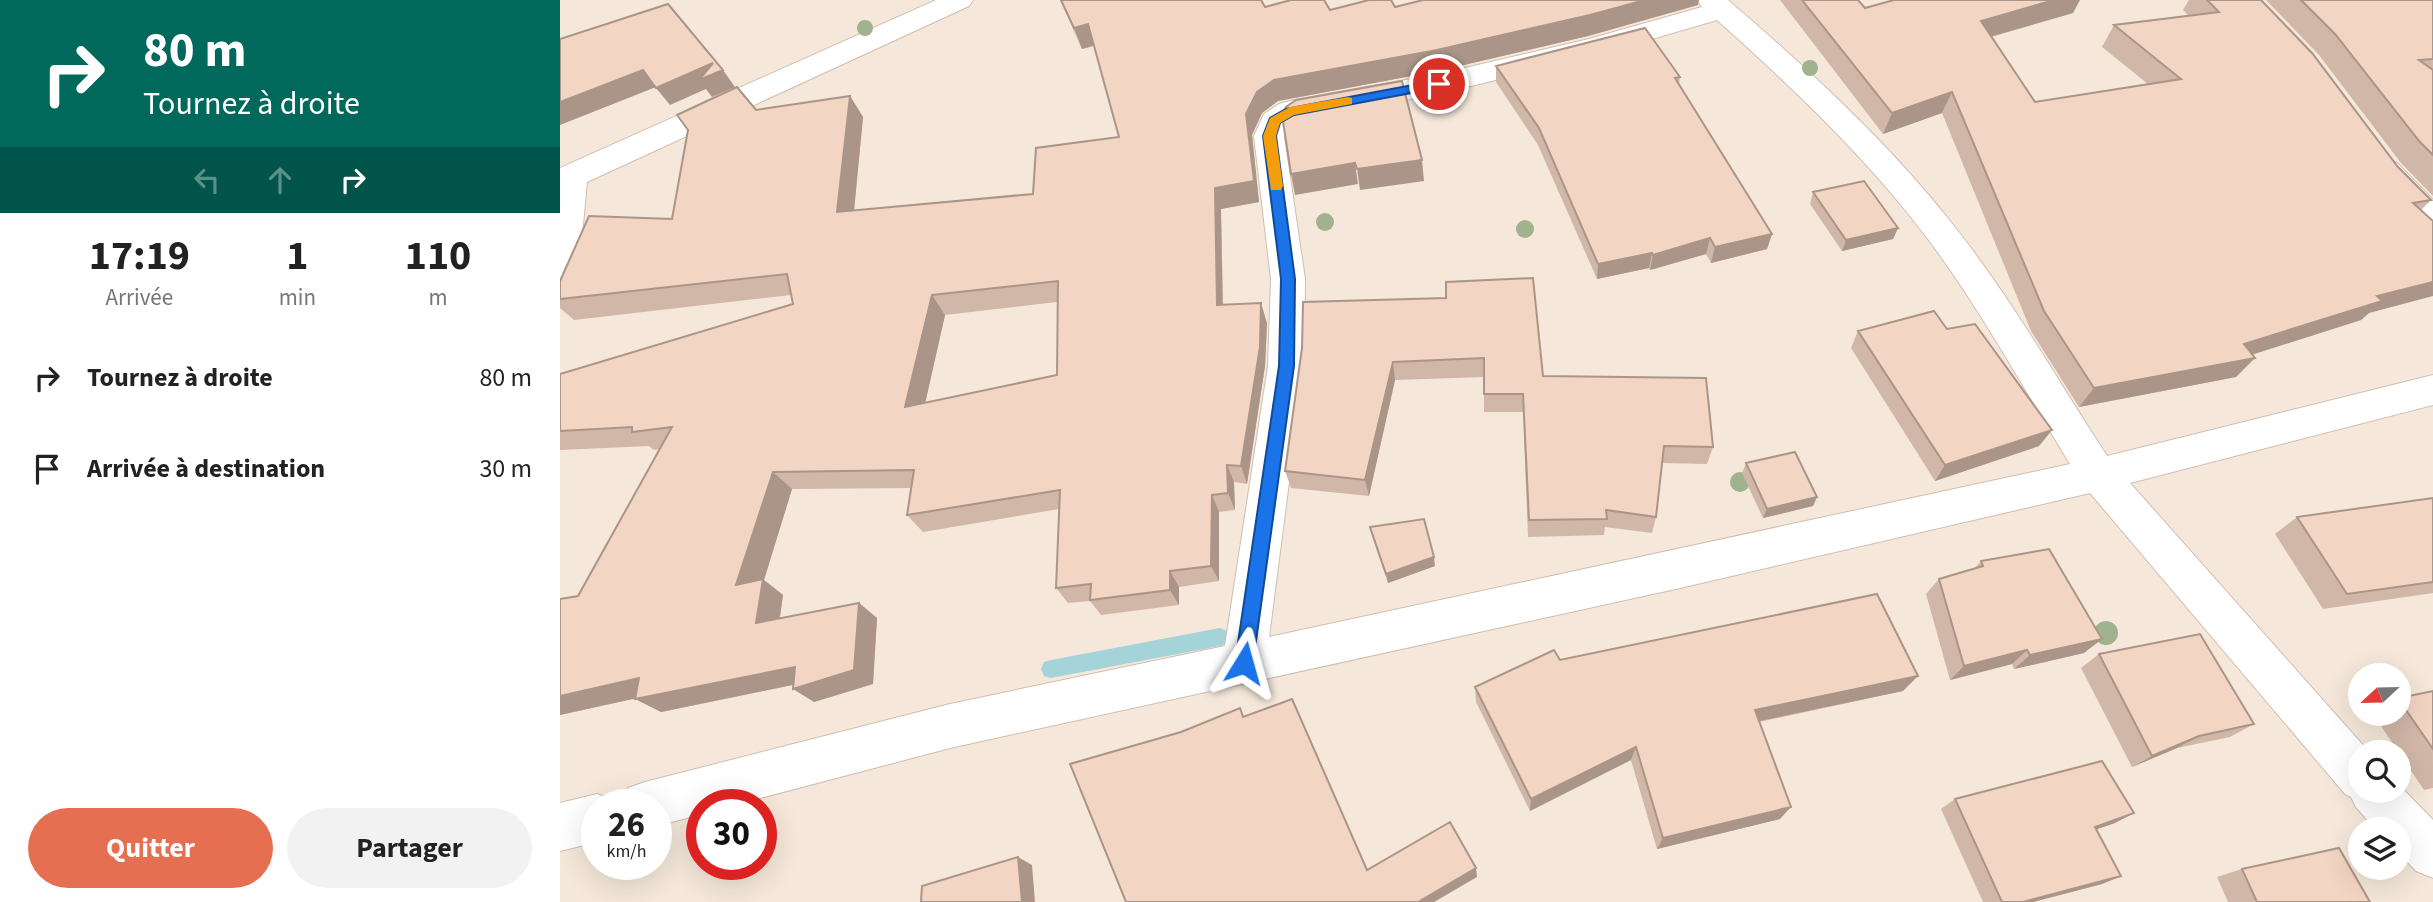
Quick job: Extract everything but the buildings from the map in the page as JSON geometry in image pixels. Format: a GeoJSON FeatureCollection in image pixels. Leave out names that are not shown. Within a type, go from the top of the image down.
{"type":"FeatureCollection","features":[{"type":"Feature","properties":{"kind":"street"},"geometry":{"type":"LineString","coordinates":[[560,289],[565,179],[959,0]]}},
{"type":"Feature","properties":{"kind":"street"},"geometry":{"type":"LineString","coordinates":[[1244,663],[1286,366],[1288,279],[1269,136],[1275,121],[1290,111],[1439,84],[1594,47],[1716,5],[1794,73],[1859,138],[1939,230],[1988,301],[2098,475],[2348,763]]}},
{"type":"Feature","properties":{"kind":"street"},"geometry":{"type":"LineString","coordinates":[[2371,151],[2433,220]]}},
{"type":"Feature","properties":{"kind":"street"},"geometry":{"type":"LineString","coordinates":[[672,798],[950,726],[2098,475],[2433,390]]}},
{"type":"Feature","properties":{"kind":"street"},"geometry":{"type":"LineString","coordinates":[[2384,803],[2433,854]]}},
{"type":"Feature","properties":{"kind":"street"},"geometry":{"type":"LineString","coordinates":[[560,827],[581,821]]}},
{"type":"Feature","properties":{"kind":"shaded area"},"geometry":{"type":"Polygon","coordinates":[[[560,0],[2433,0],[2433,902],[560,902],[560,0]]]}},
{"type":"Feature","properties":{"kind":"waterway"},"geometry":{"type":"LineString","coordinates":[[1051,669],[1220,637]]}},
{"type":"Feature","properties":{"kind":"slow traffic"},"geometry":{"type":"LineString","coordinates":[[1276,186],[1269,136],[1275,121],[1290,111],[1348,101]]}},
{"type":"Feature","properties":{"kind":"route"},"geometry":{"type":"LineString","coordinates":[[1244,663],[1286,366],[1288,279],[1269,136],[1275,121],[1290,111],[1439,84]]}}]}
